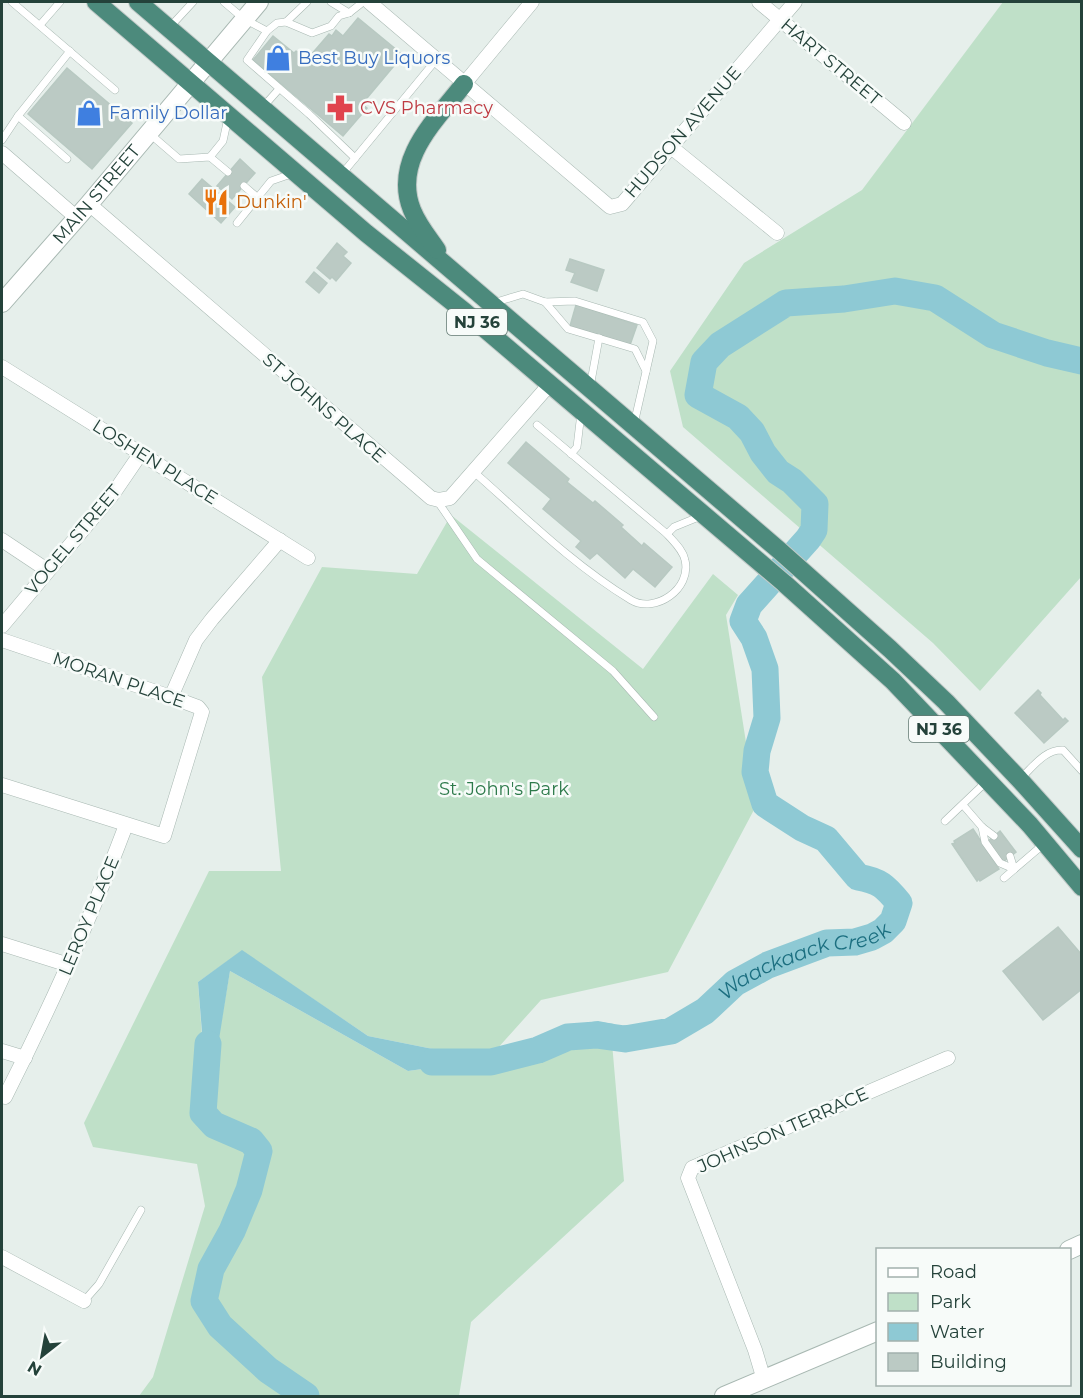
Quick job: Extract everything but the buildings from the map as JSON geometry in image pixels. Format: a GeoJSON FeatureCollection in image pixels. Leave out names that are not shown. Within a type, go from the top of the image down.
{"type":"FeatureCollection","features":[{"type":"Feature","properties":{"kind":"highway","name":"NJ 36"},"geometry":{"type":"LineString","coordinates":[[96,2],[784,583],[893,681],[988,781],[1082,886]]}},
{"type":"Feature","properties":{"kind":"highway","name":"NJ 36"},"geometry":{"type":"LineString","coordinates":[[138,2],[801,569],[890,648],[946,702],[1082,849]]}},
{"type":"Feature","properties":{"kind":"highway"},"geometry":{"type":"LineString","coordinates":[[452,271],[418,222],[409,201],[407,182],[412,157],[420,140],[464,84]]}},
{"type":"Feature","properties":{"kind":"street","name":"MAIN STREET"},"geometry":{"type":"LineString","coordinates":[[2,303],[89,204],[259,2]]}},
{"type":"Feature","properties":{"kind":"street","name":"HUDSON AVENUE"},"geometry":{"type":"LineString","coordinates":[[369,2],[610,207],[621,204],[795,2]]}},
{"type":"Feature","properties":{"kind":"street"},"geometry":{"type":"LineString","coordinates":[[464,84],[532,2]]}},
{"type":"Feature","properties":{"kind":"street","name":"HART STREET"},"geometry":{"type":"LineString","coordinates":[[759,2],[904,123]]}},
{"type":"Feature","properties":{"kind":"street"},"geometry":{"type":"LineString","coordinates":[[671,147],[777,233]]}},
{"type":"Feature","properties":{"kind":"street"},"geometry":{"type":"LineString","coordinates":[[2,153],[77,218]]}},
{"type":"Feature","properties":{"kind":"street","name":"ST JOHNS PLACE"},"geometry":{"type":"LineString","coordinates":[[89,204],[410,482],[431,498],[436,499]]}},
{"type":"Feature","properties":{"kind":"street","name":"LOSHEN PLACE"},"geometry":{"type":"LineString","coordinates":[[2,368],[308,558]]}},
{"type":"Feature","properties":{"kind":"street"},"geometry":{"type":"LineString","coordinates":[[436,499],[450,498],[550,384]]}},
{"type":"Feature","properties":{"kind":"street","name":"VOGEL STREET"},"geometry":{"type":"LineString","coordinates":[[2,626],[113,494],[141,453]]}},
{"type":"Feature","properties":{"kind":"street"},"geometry":{"type":"LineString","coordinates":[[2,540],[47,570]]}},
{"type":"Feature","properties":{"kind":"street"},"geometry":{"type":"LineString","coordinates":[[171,697],[196,640],[212,618],[280,540]]}},
{"type":"Feature","properties":{"kind":"street","name":"MORAN PLACE"},"geometry":{"type":"LineString","coordinates":[[2,640],[171,697],[198,707],[202,712],[164,836],[126,825]]}},
{"type":"Feature","properties":{"kind":"street"},"geometry":{"type":"LineString","coordinates":[[2,785],[126,825]]}},
{"type":"Feature","properties":{"kind":"street","name":"LEROY PLACE"},"geometry":{"type":"LineString","coordinates":[[5,1097],[102,891],[126,825]]}},
{"type":"Feature","properties":{"kind":"street"},"geometry":{"type":"LineString","coordinates":[[2,944],[69,965]]}},
{"type":"Feature","properties":{"kind":"street"},"geometry":{"type":"LineString","coordinates":[[2,1051],[25,1058]]}},
{"type":"Feature","properties":{"kind":"street","name":"JOHNSON TERRACE"},"geometry":{"type":"LineString","coordinates":[[764,1380],[755,1350],[688,1178],[692,1168],[948,1058]]}},
{"type":"Feature","properties":{"kind":"street"},"geometry":{"type":"LineString","coordinates":[[2,1257],[84,1301]]}},
{"type":"Feature","properties":{"kind":"street"},"geometry":{"type":"LineString","coordinates":[[724,1396],[876,1332]]}},
{"type":"Feature","properties":{"kind":"lane"},"geometry":{"type":"LineString","coordinates":[[12,2],[115,90]]}},
{"type":"Feature","properties":{"kind":"lane"},"geometry":{"type":"LineString","coordinates":[[40,25],[60,2]]}},
{"type":"Feature","properties":{"kind":"lane"},"geometry":{"type":"LineString","coordinates":[[169,28],[193,2]]}},
{"type":"Feature","properties":{"kind":"lane"},"geometry":{"type":"LineString","coordinates":[[224,2],[244,19],[267,31]]}},
{"type":"Feature","properties":{"kind":"lane"},"geometry":{"type":"LineString","coordinates":[[286,22],[307,2]]}},
{"type":"Feature","properties":{"kind":"lane"},"geometry":{"type":"LineString","coordinates":[[331,2],[350,13]]}},
{"type":"Feature","properties":{"kind":"lane"},"geometry":{"type":"LineString","coordinates":[[355,158],[247,60],[267,31],[277,23],[286,22],[312,33],[331,26],[339,16],[350,13],[363,2]]}},
{"type":"Feature","properties":{"kind":"lane"},"geometry":{"type":"LineString","coordinates":[[2,140],[18,116],[70,51]]}},
{"type":"Feature","properties":{"kind":"lane"},"geometry":{"type":"LineString","coordinates":[[340,176],[436,60]]}},
{"type":"Feature","properties":{"kind":"lane"},"geometry":{"type":"LineString","coordinates":[[262,109],[279,89]]}},
{"type":"Feature","properties":{"kind":"lane"},"geometry":{"type":"LineString","coordinates":[[18,116],[67,159]]}},
{"type":"Feature","properties":{"kind":"lane"},"geometry":{"type":"LineString","coordinates":[[210,157],[223,141],[229,116]]}},
{"type":"Feature","properties":{"kind":"lane"},"geometry":{"type":"LineString","coordinates":[[149,133],[179,159],[210,157],[228,172]]}},
{"type":"Feature","properties":{"kind":"lane"},"geometry":{"type":"LineString","coordinates":[[237,223],[271,181],[296,173]]}},
{"type":"Feature","properties":{"kind":"lane"},"geometry":{"type":"LineString","coordinates":[[244,186],[258,198]]}},
{"type":"Feature","properties":{"kind":"lane"},"geometry":{"type":"LineString","coordinates":[[490,304],[524,294],[545,302],[575,302],[643,322],[653,341],[633,426]]}},
{"type":"Feature","properties":{"kind":"lane"},"geometry":{"type":"LineString","coordinates":[[545,302],[568,328],[636,350],[646,371]]}},
{"type":"Feature","properties":{"kind":"lane"},"geometry":{"type":"LineString","coordinates":[[590,389],[599,338]]}},
{"type":"Feature","properties":{"kind":"lane"},"geometry":{"type":"LineString","coordinates":[[571,454],[577,447],[581,411]]}},
{"type":"Feature","properties":{"kind":"lane"},"geometry":{"type":"LineString","coordinates":[[474,472],[590,572],[634,602],[650,606],[665,600],[682,582],[686,571],[686,561],[681,549],[667,534],[537,425]]}},
{"type":"Feature","properties":{"kind":"lane"},"geometry":{"type":"LineString","coordinates":[[436,499],[477,559],[613,671],[654,717]]}},
{"type":"Feature","properties":{"kind":"lane"},"geometry":{"type":"LineString","coordinates":[[667,534],[674,527],[703,515]]}},
{"type":"Feature","properties":{"kind":"lane"},"geometry":{"type":"LineString","coordinates":[[1019,779],[1046,754],[1056,750],[1063,750],[1082,771]]}},
{"type":"Feature","properties":{"kind":"lane"},"geometry":{"type":"LineString","coordinates":[[945,821],[988,781]]}},
{"type":"Feature","properties":{"kind":"lane"},"geometry":{"type":"LineString","coordinates":[[963,805],[982,827],[994,836]]}},
{"type":"Feature","properties":{"kind":"lane"},"geometry":{"type":"LineString","coordinates":[[982,827],[986,842],[1000,863],[1014,869]]}},
{"type":"Feature","properties":{"kind":"lane"},"geometry":{"type":"LineString","coordinates":[[1004,878],[1045,843]]}},
{"type":"Feature","properties":{"kind":"lane"},"geometry":{"type":"LineString","coordinates":[[1010,856],[1014,869]]}},
{"type":"Feature","properties":{"kind":"lane"},"geometry":{"type":"LineString","coordinates":[[84,1301],[99,1284],[141,1210]]}},
{"type":"Feature","properties":{"kind":"green space"},"geometry":{"type":"Polygon","coordinates":[[[1003,2],[1081,2],[1081,577],[980,691],[933,643],[683,427],[670,371],[744,263],[862,190],[1003,2]]]}},
{"type":"Feature","properties":{"kind":"green space","name":"St. John's Park"},"geometry":{"type":"Polygon","coordinates":[[[451,515],[643,669],[713,574],[738,595],[726,615],[756,806],[668,972],[541,1000],[496,1050],[453,1053],[368,1036],[242,951],[198,982],[207,1104],[230,971],[408,1071],[612,1043],[624,1181],[471,1322],[459,1396],[139,1396],[153,1377],[205,1206],[197,1164],[93,1147],[84,1123],[209,871],[281,871],[262,677],[322,567],[417,574],[451,515]]]}},
{"type":"Feature","properties":{"kind":"water"},"geometry":{"type":"Polygon","coordinates":[[[242,950],[368,1036],[453,1053],[517,1049],[579,1024],[598,1021],[614,1024],[618,1036],[612,1043],[408,1071],[230,971],[208,1108],[198,982],[242,950]]]}},
{"type":"Feature","properties":{"kind":"waterway","name":"Waackaack Creek"},"geometry":{"type":"LineString","coordinates":[[432,1062],[491,1062],[538,1050],[568,1037],[596,1035],[625,1039],[671,1031],[705,1011],[735,983],[768,965],[827,943],[855,942],[872,937],[883,931],[893,921],[899,903],[886,888],[872,880],[858,877],[826,839],[802,828],[765,804],[755,772],[757,751],[767,718],[765,669],[754,638],[743,621],[749,605],[814,530],[815,504],[792,481],[778,472],[763,453],[752,432],[738,417],[698,395],[704,362],[720,345],[786,303],[844,299],[895,291],[935,298],[993,335],[1047,353],[1082,361]]}},
{"type":"Feature","properties":{"kind":"waterway","name":"Waackaack Creek"},"geometry":{"type":"LineString","coordinates":[[208,1044],[203,1113],[214,1125],[251,1141],[259,1151],[249,1190],[232,1231],[211,1269],[204,1301],[220,1326],[268,1370],[306,1396]]}},
{"type":"Feature","properties":{"kind":"place","name":"Best Buy Liquors"},"geometry":{"type":"Point","coordinates":[278,58]}},
{"type":"Feature","properties":{"kind":"place","name":"CVS Pharmacy"},"geometry":{"type":"Point","coordinates":[340,108]}},
{"type":"Feature","properties":{"kind":"place","name":"Family Dollar"},"geometry":{"type":"Point","coordinates":[89,113]}},
{"type":"Feature","properties":{"kind":"place","name":"Dunkin'"},"geometry":{"type":"Point","coordinates":[216,202]}}]}
